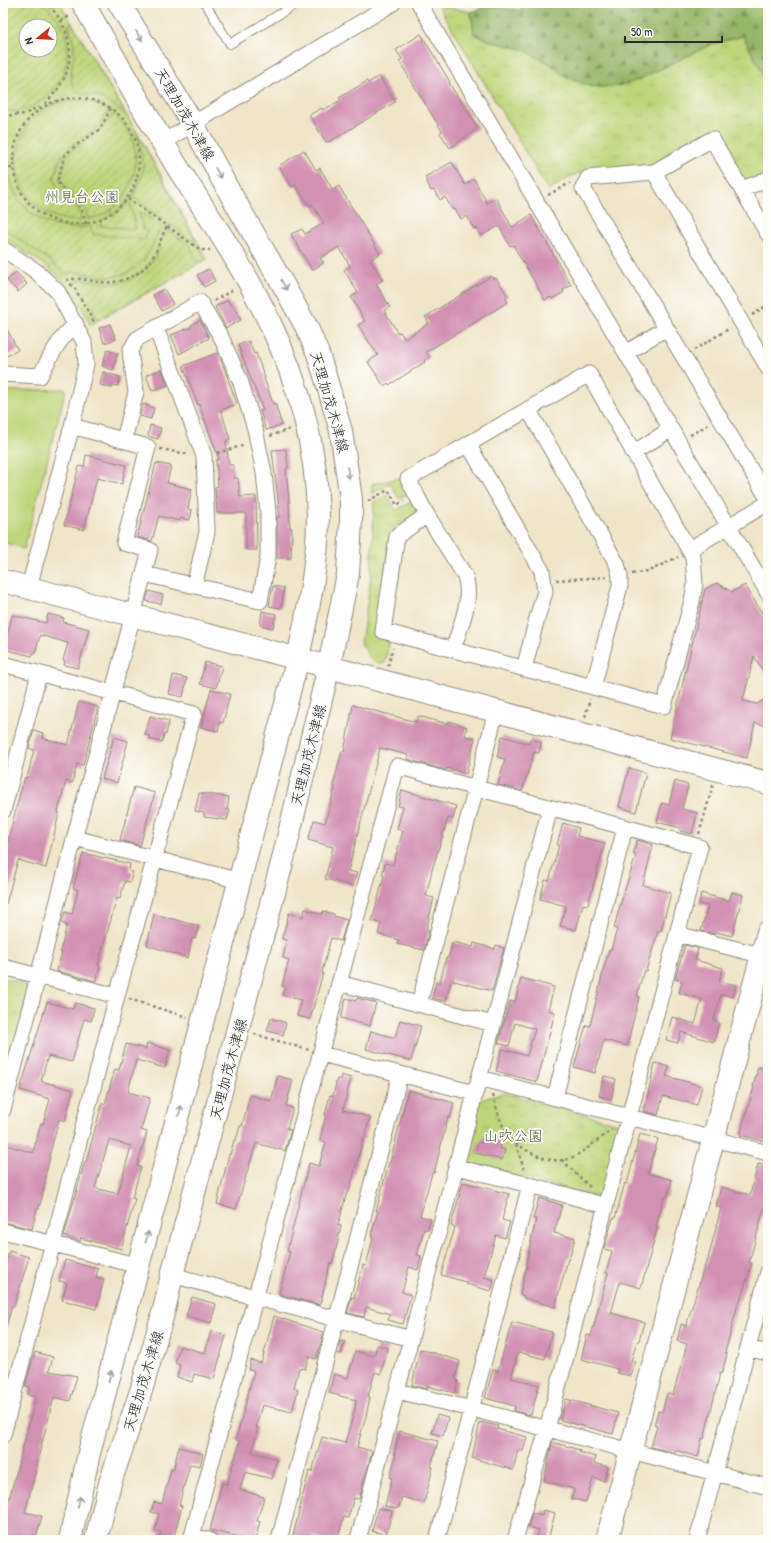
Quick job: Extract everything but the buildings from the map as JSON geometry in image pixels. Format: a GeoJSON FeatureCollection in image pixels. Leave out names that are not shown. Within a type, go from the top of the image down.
{"type":"FeatureCollection","features":[{"type":"Feature","properties":{"kind":"main road","name":"天理加茂木津線"},"geometry":{"type":"LineString","coordinates":[[96,1540],[110,1483],[141,1391],[164,1310],[281,866],[329,666],[348,574],[351,521],[348,477],[341,431],[324,373],[308,330],[226,186],[193,124],[119,3]]}},
{"type":"Feature","properties":{"kind":"main road","name":"天理加茂木津線"},"geometry":{"type":"LineString","coordinates":[[70,1540],[90,1454],[298,658],[309,607],[314,569],[318,515],[312,454],[303,412],[284,354],[268,318],[235,260],[163,142],[78,8]]}},
{"type":"Feature","properties":{"kind":"main road"},"geometry":{"type":"LineString","coordinates":[[3,581],[329,666],[768,784]]}},
{"type":"Feature","properties":{"kind":"main road"},"geometry":{"type":"LineString","coordinates":[[607,1540],[713,1139],[765,956],[768,932]]}},
{"type":"Feature","properties":{"kind":"street"},"geometry":{"type":"LineString","coordinates":[[163,142],[393,3]]}},
{"type":"Feature","properties":{"kind":"street"},"geometry":{"type":"LineString","coordinates":[[419,3],[768,593]]}},
{"type":"Feature","properties":{"kind":"street"},"geometry":{"type":"LineString","coordinates":[[768,234],[712,139],[654,172],[588,178],[583,188],[768,500]]}},
{"type":"Feature","properties":{"kind":"street"},"geometry":{"type":"LineString","coordinates":[[654,172],[768,368]]}},
{"type":"Feature","properties":{"kind":"street"},"geometry":{"type":"LineString","coordinates":[[742,189],[768,179]]}},
{"type":"Feature","properties":{"kind":"street"},"geometry":{"type":"LineString","coordinates":[[3,249],[36,271],[58,292],[76,324],[84,342],[86,364],[72,426],[29,587]]}},
{"type":"Feature","properties":{"kind":"street"},"geometry":{"type":"LineString","coordinates":[[124,440],[136,392],[130,351],[137,339],[200,302],[221,337],[240,380],[258,441],[264,473],[268,512],[268,557],[260,601],[144,574]]}},
{"type":"Feature","properties":{"kind":"street"},"geometry":{"type":"LineString","coordinates":[[3,374],[40,376],[67,331],[76,324]]}},
{"type":"Feature","properties":{"kind":"street"},"geometry":{"type":"LineString","coordinates":[[156,328],[204,456],[207,532],[194,586]]}},
{"type":"Feature","properties":{"kind":"street"},"geometry":{"type":"LineString","coordinates":[[626,353],[666,328]]}},
{"type":"Feature","properties":{"kind":"street"},"geometry":{"type":"LineString","coordinates":[[427,515],[396,536],[383,631],[396,634],[453,650],[664,706],[692,601],[695,584],[694,556],[633,453],[589,374],[408,479],[427,515],[465,576],[468,586],[468,601],[453,650]]}},
{"type":"Feature","properties":{"kind":"street"},"geometry":{"type":"LineString","coordinates":[[528,408],[617,564],[620,576],[620,586],[593,687]]}},
{"type":"Feature","properties":{"kind":"street"},"geometry":{"type":"LineString","coordinates":[[3,1110],[9,1061],[39,976],[150,550],[124,543],[148,446],[72,426]]}},
{"type":"Feature","properties":{"kind":"street"},"geometry":{"type":"LineString","coordinates":[[633,453],[671,429]]}},
{"type":"Feature","properties":{"kind":"street"},"geometry":{"type":"LineString","coordinates":[[468,444],[542,571],[545,592],[524,669]]}},
{"type":"Feature","properties":{"kind":"street"},"geometry":{"type":"LineString","coordinates":[[690,549],[768,503]]}},
{"type":"Feature","properties":{"kind":"street"},"geometry":{"type":"LineString","coordinates":[[3,664],[194,714],[118,996],[3,1435]]}},
{"type":"Feature","properties":{"kind":"street"},"geometry":{"type":"LineString","coordinates":[[3,811],[39,674]]}},
{"type":"Feature","properties":{"kind":"street"},"geometry":{"type":"LineString","coordinates":[[419,1004],[496,711]]}},
{"type":"Feature","properties":{"kind":"street"},"geometry":{"type":"LineString","coordinates":[[209,1540],[192,1536],[397,766],[700,847],[547,1428],[515,1540]]}},
{"type":"Feature","properties":{"kind":"street"},"geometry":{"type":"LineString","coordinates":[[358,1540],[550,808]]}},
{"type":"Feature","properties":{"kind":"street"},"geometry":{"type":"LineString","coordinates":[[555,1097],[625,828]]}},
{"type":"Feature","properties":{"kind":"street"},"geometry":{"type":"LineString","coordinates":[[75,838],[240,881]]}},
{"type":"Feature","properties":{"kind":"street"},"geometry":{"type":"LineString","coordinates":[[677,934],[765,956]]}},
{"type":"Feature","properties":{"kind":"street"},"geometry":{"type":"LineString","coordinates":[[3,967],[118,996]]}},
{"type":"Feature","properties":{"kind":"street"},"geometry":{"type":"LineString","coordinates":[[338,983],[493,1024]]}},
{"type":"Feature","properties":{"kind":"street"},"geometry":{"type":"LineString","coordinates":[[321,1054],[475,1094]]}},
{"type":"Feature","properties":{"kind":"street"},"geometry":{"type":"LineString","coordinates":[[279,1540],[400,1075]]}},
{"type":"Feature","properties":{"kind":"street"},"geometry":{"type":"LineString","coordinates":[[479,1078],[768,1153]]}},
{"type":"Feature","properties":{"kind":"street"},"geometry":{"type":"LineString","coordinates":[[456,1167],[530,1185],[606,1206]]}},
{"type":"Feature","properties":{"kind":"street"},"geometry":{"type":"LineString","coordinates":[[437,1540],[530,1185]]}},
{"type":"Feature","properties":{"kind":"street"},"geometry":{"type":"LineString","coordinates":[[3,1231],[139,1266]]}},
{"type":"Feature","properties":{"kind":"street"},"geometry":{"type":"LineString","coordinates":[[697,1540],[768,1272]]}},
{"type":"Feature","properties":{"kind":"street"},"geometry":{"type":"LineString","coordinates":[[172,1275],[411,1339]]}},
{"type":"Feature","properties":{"kind":"street"},"geometry":{"type":"LineString","coordinates":[[748,1348],[768,1353]]}},
{"type":"Feature","properties":{"kind":"street"},"geometry":{"type":"LineString","coordinates":[[397,1391],[547,1428],[768,1487]]}},
{"type":"Feature","properties":{"kind":"lane"},"geometry":{"type":"LineString","coordinates":[[205,3],[230,44],[298,3]]}},
{"type":"Feature","properties":{"kind":"path"},"geometry":{"type":"LineString","coordinates":[[3,116],[24,114],[43,106],[51,102],[71,98],[92,99],[111,108],[126,122],[136,140],[140,160],[137,180],[128,199],[113,214],[93,223],[72,226],[51,221],[33,209],[20,192],[13,168],[13,150],[20,129],[34,113],[43,106],[58,89],[67,70],[70,50],[66,30],[56,12],[46,3]]}},
{"type":"Feature","properties":{"kind":"path"},"geometry":{"type":"LineString","coordinates":[[61,21],[78,8]]}},
{"type":"Feature","properties":{"kind":"path"},"geometry":{"type":"LineString","coordinates":[[86,224],[84,214],[77,202],[62,188],[57,181],[65,154],[100,129],[111,108]]}},
{"type":"Feature","properties":{"kind":"path"},"geometry":{"type":"LineString","coordinates":[[3,169],[13,168]]}},
{"type":"Feature","properties":{"kind":"path"},"geometry":{"type":"LineString","coordinates":[[544,197],[573,181],[585,183]]}},
{"type":"Feature","properties":{"kind":"path"},"geometry":{"type":"LineString","coordinates":[[128,199],[201,250],[212,250]]}},
{"type":"Feature","properties":{"kind":"path"},"geometry":{"type":"LineString","coordinates":[[66,280],[79,278],[100,282],[121,282],[140,271],[154,256],[166,226]]}},
{"type":"Feature","properties":{"kind":"path"},"geometry":{"type":"LineString","coordinates":[[203,307],[235,289]]}},
{"type":"Feature","properties":{"kind":"path"},"geometry":{"type":"LineString","coordinates":[[683,356],[768,305]]}},
{"type":"Feature","properties":{"kind":"path"},"geometry":{"type":"LineString","coordinates":[[686,438],[719,418]]}},
{"type":"Feature","properties":{"kind":"path"},"geometry":{"type":"LineString","coordinates":[[148,446],[204,456],[258,441],[292,428]]}},
{"type":"Feature","properties":{"kind":"path"},"geometry":{"type":"LineString","coordinates":[[366,502],[388,490],[397,505],[416,493]]}},
{"type":"Feature","properties":{"kind":"path"},"geometry":{"type":"LineString","coordinates":[[387,670],[396,634]]}},
{"type":"Feature","properties":{"kind":"path"},"geometry":{"type":"LineString","coordinates":[[583,723],[593,687]]}},
{"type":"Feature","properties":{"kind":"path"},"geometry":{"type":"LineString","coordinates":[[696,846],[714,782]]}},
{"type":"Feature","properties":{"kind":"path"},"geometry":{"type":"LineString","coordinates":[[118,996],[187,1017]]}},
{"type":"Feature","properties":{"kind":"path"},"geometry":{"type":"LineString","coordinates":[[250,1033],[321,1054]]}},
{"type":"Feature","properties":{"kind":"path"},"geometry":{"type":"LineString","coordinates":[[494,1082],[492,1093],[501,1122],[506,1132],[516,1142],[536,1156],[550,1159],[567,1159],[582,1152],[600,1137],[616,1128],[629,1116]]}},
{"type":"Feature","properties":{"kind":"path"},"geometry":{"type":"LineString","coordinates":[[516,1142],[526,1177],[530,1185]]}},
{"type":"Feature","properties":{"kind":"path"},"geometry":{"type":"LineString","coordinates":[[561,1159],[598,1194],[606,1206]]}},
{"type":"Feature","properties":{"kind":"green space","name":"州見台公園"},"geometry":{"type":"Polygon","coordinates":[[[3,3],[60,3],[138,134],[207,259],[90,325],[77,298],[70,289],[59,277],[36,259],[3,238],[3,3]]]}},
{"type":"Feature","properties":{"kind":"green space"},"geometry":{"type":"Polygon","coordinates":[[[3,3],[43,3],[58,18],[64,30],[68,50],[65,69],[56,87],[49,95],[23,110],[3,111],[3,3]]]}},
{"type":"Feature","properties":{"kind":"green space"},"geometry":{"type":"Polygon","coordinates":[[[521,3],[768,3],[768,83],[743,36],[712,44],[636,81],[618,86],[589,86],[563,75],[550,64],[522,49],[490,41],[474,34],[471,12],[488,6],[522,10],[521,3]]]}},
{"type":"Feature","properties":{"kind":"green space"},"geometry":{"type":"Polygon","coordinates":[[[438,5],[471,12],[474,34],[490,41],[522,49],[550,64],[563,75],[589,86],[601,87],[636,81],[712,44],[743,36],[768,83],[768,176],[750,181],[744,179],[715,136],[646,172],[578,173],[548,190],[438,5]]]}},
{"type":"Feature","properties":{"kind":"green space"},"geometry":{"type":"Polygon","coordinates":[[[72,23],[127,116],[106,100],[80,93],[73,87],[71,71],[74,46],[68,25],[72,23]]]}},
{"type":"Feature","properties":{"kind":"green space"},"geometry":{"type":"Polygon","coordinates":[[[81,100],[98,104],[109,110],[93,131],[75,142],[62,155],[54,178],[61,190],[76,203],[82,220],[62,219],[44,211],[30,199],[21,184],[17,168],[17,152],[22,136],[31,122],[43,110],[60,102],[81,100]]]}},
{"type":"Feature","properties":{"kind":"green space"},"geometry":{"type":"Polygon","coordinates":[[[113,114],[124,125],[132,138],[135,151],[133,177],[121,200],[112,209],[101,215],[88,219],[86,211],[80,201],[64,186],[60,180],[66,157],[73,149],[97,133],[113,114]]]}},
{"type":"Feature","properties":{"kind":"green space"},"geometry":{"type":"Polygon","coordinates":[[[138,134],[195,239],[192,241],[133,197],[143,172],[138,134]]]}},
{"type":"Feature","properties":{"kind":"green space"},"geometry":{"type":"Polygon","coordinates":[[[3,169],[8,170],[15,192],[22,204],[45,222],[71,228],[90,226],[93,234],[145,240],[147,231],[143,229],[139,211],[161,225],[153,245],[142,262],[127,273],[105,277],[81,273],[66,274],[48,259],[3,228],[3,169]]]}},
{"type":"Feature","properties":{"kind":"green space"},"geometry":{"type":"Polygon","coordinates":[[[128,202],[131,206],[136,229],[101,226],[101,221],[123,207],[128,202]]]}},
{"type":"Feature","properties":{"kind":"green space"},"geometry":{"type":"Polygon","coordinates":[[[168,231],[189,244],[198,264],[98,320],[92,307],[74,281],[85,280],[112,283],[134,277],[141,273],[152,262],[156,256],[161,241],[168,231]]]}},
{"type":"Feature","properties":{"kind":"green space"},"geometry":{"type":"Polygon","coordinates":[[[66,389],[24,549],[3,542],[3,391],[66,389]]]}},
{"type":"Feature","properties":{"kind":"green space"},"geometry":{"type":"Polygon","coordinates":[[[400,478],[409,493],[399,499],[390,483],[372,494],[372,484],[400,478]]]}},
{"type":"Feature","properties":{"kind":"green space"},"geometry":{"type":"Polygon","coordinates":[[[387,495],[396,510],[413,501],[417,507],[415,515],[391,530],[387,568],[374,635],[390,641],[384,664],[372,661],[361,643],[371,577],[374,502],[387,495]]]}},
{"type":"Feature","properties":{"kind":"green space"},"geometry":{"type":"Polygon","coordinates":[[[3,978],[25,984],[29,991],[13,1050],[6,1054],[3,1053],[3,978]]]}},
{"type":"Feature","properties":{"kind":"green space","name":"山吹公園"},"geometry":{"type":"Polygon","coordinates":[[[504,1093],[616,1123],[620,1129],[602,1194],[596,1197],[469,1164],[465,1157],[480,1100],[504,1093]]]}}]}
